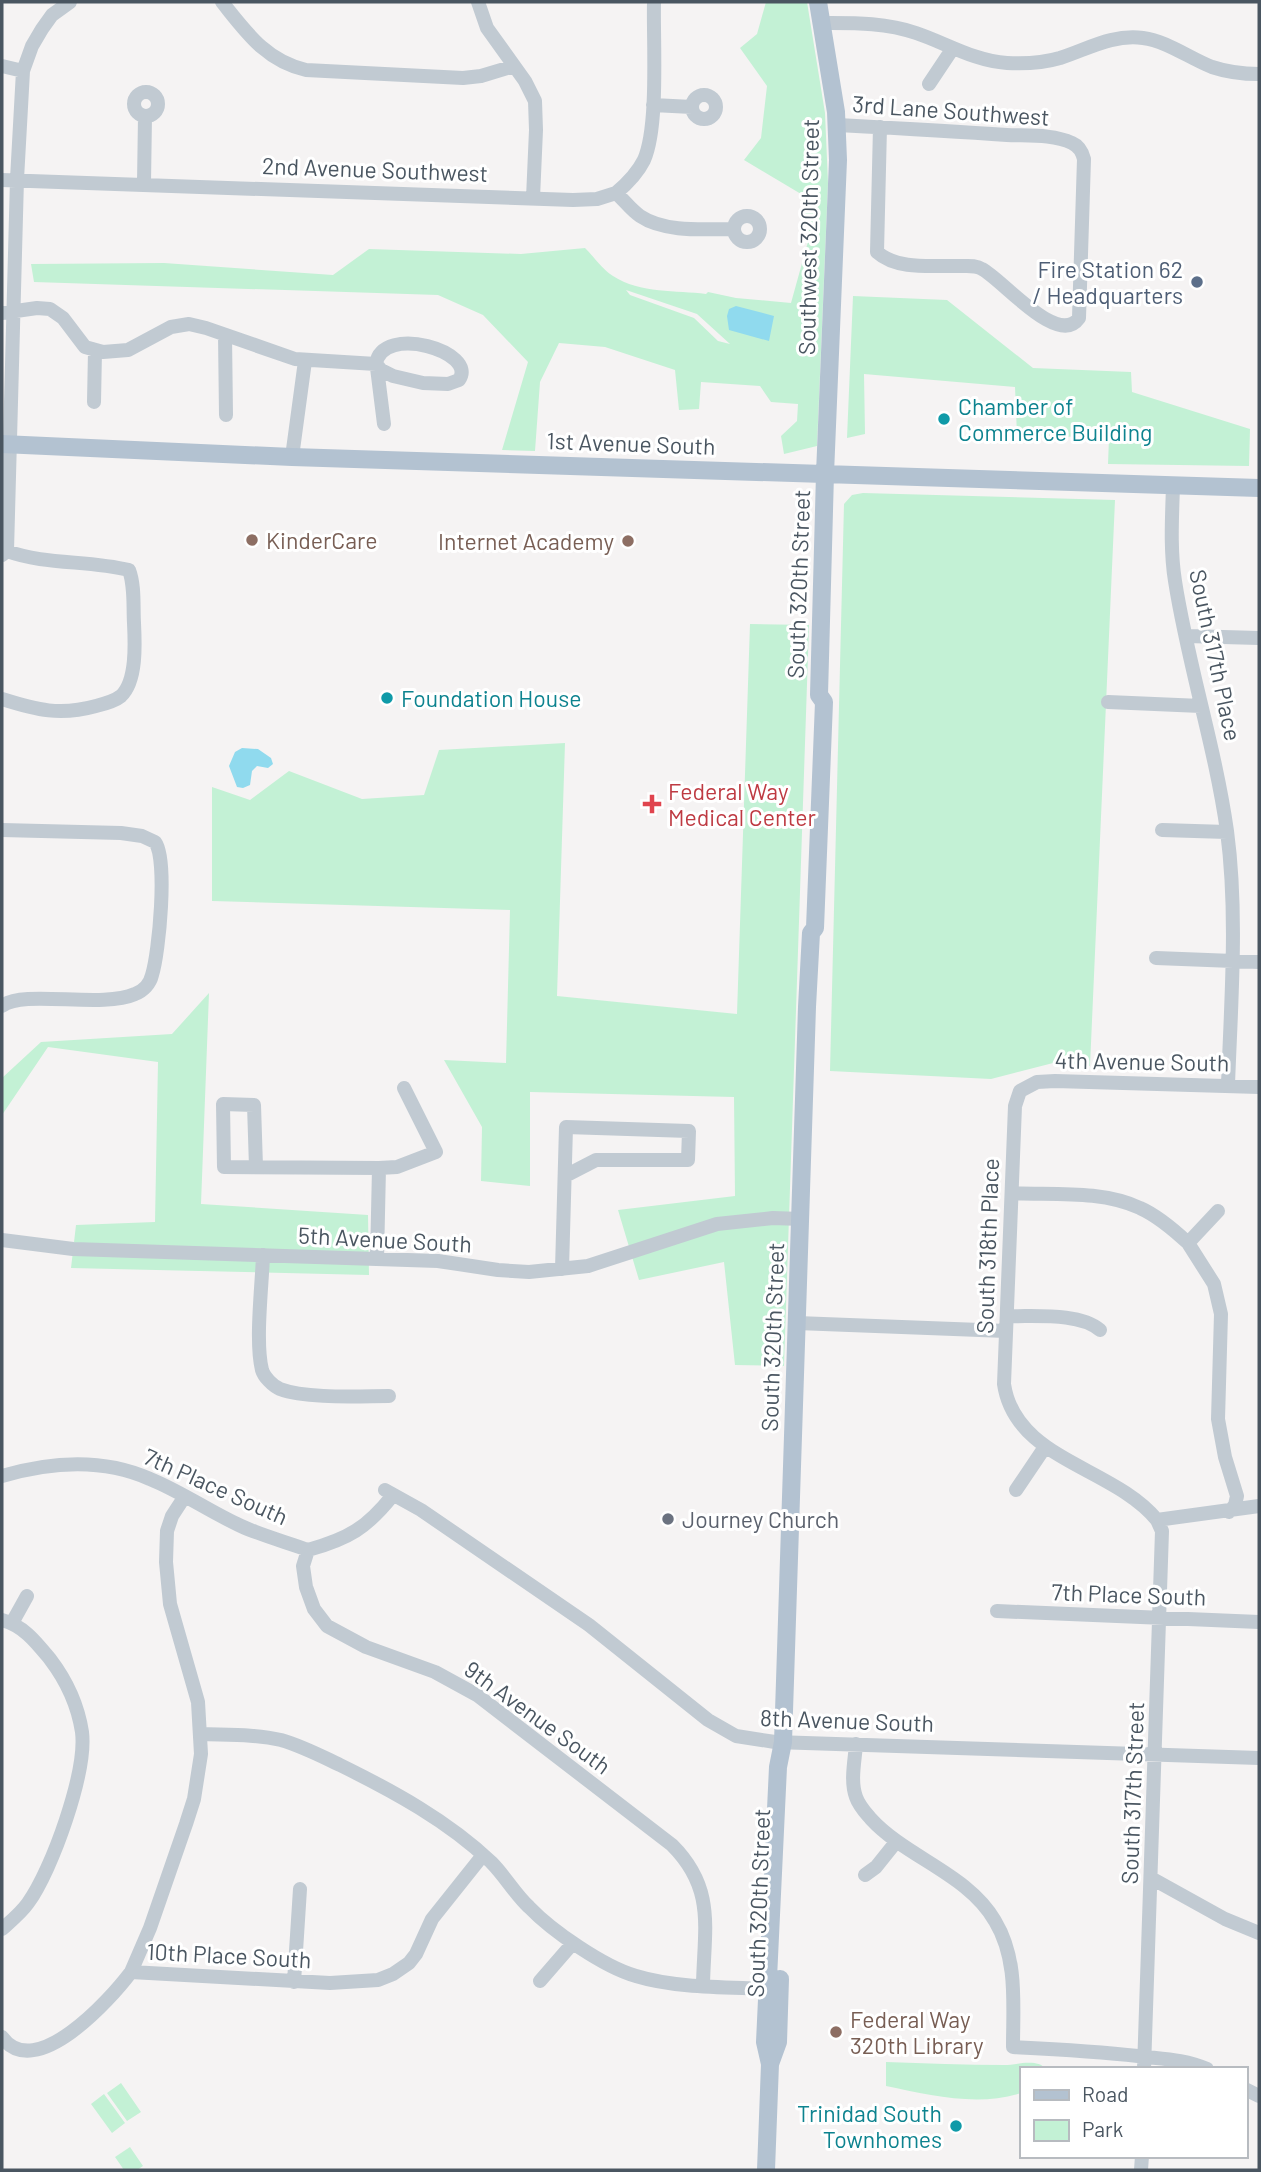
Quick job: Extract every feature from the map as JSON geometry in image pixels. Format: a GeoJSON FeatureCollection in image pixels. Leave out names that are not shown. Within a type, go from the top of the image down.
{"type":"FeatureCollection","features":[{"type":"Feature","properties":{"kind":"main road","name":"Southwest 320th Street"},"geometry":{"type":"LineString","coordinates":[[818,2],[838,125],[836,240],[825,474]]}},
{"type":"Feature","properties":{"kind":"main road","name":"1st Avenue South"},"geometry":{"type":"LineString","coordinates":[[5,444],[292,457],[1259,488]]}},
{"type":"Feature","properties":{"kind":"main road","name":"South 320th Street"},"geometry":{"type":"LineString","coordinates":[[771,2061],[765,2042],[778,1767],[783,1742],[811,933],[805,924],[812,704],[819,695],[825,474]]}},
{"type":"Feature","properties":{"kind":"main road","name":"South 320th Street"},"geometry":{"type":"LineString","coordinates":[[766,2170],[771,2061],[778,2042],[788,1766],[783,1742]]}},
{"type":"Feature","properties":{"kind":"main road"},"geometry":{"type":"LineString","coordinates":[[774,1861],[777,1886],[775,1941],[781,1949]]}},
{"type":"Feature","properties":{"kind":"street"},"geometry":{"type":"LineString","coordinates":[[2,699],[63,713],[114,700],[126,689],[134,659],[129,570],[98,563],[26,558],[4,553],[8,312],[23,71],[32,46],[42,29],[52,15],[70,2]]}},
{"type":"Feature","properties":{"kind":"street"},"geometry":{"type":"LineString","coordinates":[[222,2],[261,48],[281,62],[306,70],[463,78],[481,76],[514,66]]}},
{"type":"Feature","properties":{"kind":"street"},"geometry":{"type":"LineString","coordinates":[[478,2],[487,28],[525,80],[535,102],[533,198]]}},
{"type":"Feature","properties":{"kind":"street"},"geometry":{"type":"LineString","coordinates":[[654,2],[651,130],[645,158],[632,180],[616,193],[649,221],[686,228],[734,229]]}},
{"type":"Feature","properties":{"kind":"street"},"geometry":{"type":"LineString","coordinates":[[820,23],[897,27],[991,61],[1034,62],[1066,56],[1103,41],[1129,37],[1145,38],[1211,66],[1238,73],[1259,74]]}},
{"type":"Feature","properties":{"kind":"street"},"geometry":{"type":"LineString","coordinates":[[929,85],[953,48]]}},
{"type":"Feature","properties":{"kind":"street"},"geometry":{"type":"LineString","coordinates":[[2,66],[23,71]]}},
{"type":"Feature","properties":{"kind":"street"},"geometry":{"type":"LineString","coordinates":[[653,105],[692,107]]}},
{"type":"Feature","properties":{"kind":"street"},"geometry":{"type":"LineString","coordinates":[[144,183],[145,116]]}},
{"type":"Feature","properties":{"kind":"street","name":"3rd Lane Southwest"},"geometry":{"type":"LineString","coordinates":[[838,125],[880,127],[1061,139],[1073,143],[1081,150],[1084,168],[1079,318],[1073,325],[1057,325],[1011,294],[980,268],[905,264],[891,261],[877,252],[880,127]]}},
{"type":"Feature","properties":{"kind":"street","name":"2nd Avenue Southwest"},"geometry":{"type":"LineString","coordinates":[[2,180],[533,198],[597,199],[616,193]]}},
{"type":"Feature","properties":{"kind":"street"},"geometry":{"type":"LineString","coordinates":[[8,312],[40,308],[53,310],[63,318],[82,345],[94,351],[124,351],[171,327],[184,324],[200,326],[277,354],[305,361],[377,366],[401,379],[432,384],[455,382],[463,373],[462,365],[433,348],[410,343],[389,348],[378,356],[377,366],[384,424]]}},
{"type":"Feature","properties":{"kind":"street"},"geometry":{"type":"LineString","coordinates":[[226,335],[226,415]]}},
{"type":"Feature","properties":{"kind":"street"},"geometry":{"type":"LineString","coordinates":[[94,351],[94,402]]}},
{"type":"Feature","properties":{"kind":"street"},"geometry":{"type":"LineString","coordinates":[[292,457],[305,361]]}},
{"type":"Feature","properties":{"kind":"street","name":"South 317th Place"},"geometry":{"type":"LineString","coordinates":[[1173,486],[1171,539],[1175,581],[1201,706],[1216,763],[1227,832],[1233,896],[1228,1085]]}},
{"type":"Feature","properties":{"kind":"street"},"geometry":{"type":"LineString","coordinates":[[1187,636],[1259,638]]}},
{"type":"Feature","properties":{"kind":"street"},"geometry":{"type":"LineString","coordinates":[[1108,702],[1201,706]]}},
{"type":"Feature","properties":{"kind":"street"},"geometry":{"type":"LineString","coordinates":[[2,830],[142,836],[155,842],[161,857],[159,932],[153,974],[146,986],[135,994],[94,1001],[16,1001],[2,1006]]}},
{"type":"Feature","properties":{"kind":"street"},"geometry":{"type":"LineString","coordinates":[[1161,830],[1227,832]]}},
{"type":"Feature","properties":{"kind":"street"},"geometry":{"type":"LineString","coordinates":[[1156,958],[1259,962]]}},
{"type":"Feature","properties":{"kind":"street","name":"4th Avenue South"},"geometry":{"type":"LineString","coordinates":[[1024,1087],[1037,1082],[1055,1081],[1259,1087]]}},
{"type":"Feature","properties":{"kind":"street","name":"South 318th Place"},"geometry":{"type":"LineString","coordinates":[[1024,1087],[1016,1101],[1004,1384],[1010,1408],[1030,1435],[1045,1447]]}},
{"type":"Feature","properties":{"kind":"street"},"geometry":{"type":"LineString","coordinates":[[256,1167],[254,1105],[223,1104],[224,1167],[379,1168],[397,1167],[436,1152],[404,1088]]}},
{"type":"Feature","properties":{"kind":"street"},"geometry":{"type":"LineString","coordinates":[[562,1269],[566,1127],[689,1131],[688,1160],[600,1159],[565,1176]]}},
{"type":"Feature","properties":{"kind":"street"},"geometry":{"type":"LineString","coordinates":[[377,1259],[379,1168]]}},
{"type":"Feature","properties":{"kind":"street"},"geometry":{"type":"LineString","coordinates":[[1012,1193],[1117,1200],[1139,1207],[1157,1217],[1188,1242],[1214,1284],[1221,1314],[1218,1419],[1225,1457],[1237,1496],[1235,1505],[1229,1512]]}},
{"type":"Feature","properties":{"kind":"street"},"geometry":{"type":"LineString","coordinates":[[1188,1242],[1218,1211]]}},
{"type":"Feature","properties":{"kind":"street","name":"5th Avenue South"},"geometry":{"type":"LineString","coordinates":[[2,1240],[73,1249],[438,1261],[529,1272],[588,1266],[717,1224],[763,1219],[801,1219]]}},
{"type":"Feature","properties":{"kind":"street"},"geometry":{"type":"LineString","coordinates":[[263,1255],[260,1350],[263,1373],[270,1382],[279,1389],[322,1395],[389,1396]]}},
{"type":"Feature","properties":{"kind":"street"},"geometry":{"type":"LineString","coordinates":[[797,1324],[1078,1320],[1100,1330]]}},
{"type":"Feature","properties":{"kind":"street"},"geometry":{"type":"LineString","coordinates":[[1016,1490],[1045,1447],[1137,1499],[1157,1520],[1259,1506]]}},
{"type":"Feature","properties":{"kind":"street","name":"7th Place South"},"geometry":{"type":"LineString","coordinates":[[2,1476],[65,1464],[111,1467],[149,1478],[242,1526],[307,1550],[353,1534],[367,1524],[389,1493]]}},
{"type":"Feature","properties":{"kind":"street","name":"8th Avenue South"},"geometry":{"type":"LineString","coordinates":[[389,1493],[421,1510],[589,1625],[708,1720],[736,1735],[758,1741],[1259,1758]]}},
{"type":"Feature","properties":{"kind":"street"},"geometry":{"type":"LineString","coordinates":[[131,1972],[150,1928],[194,1799],[200,1763],[199,1710],[192,1676],[170,1604],[166,1562],[167,1531],[172,1516],[185,1496]]}},
{"type":"Feature","properties":{"kind":"street","name":"South 317th Street"},"geometry":{"type":"LineString","coordinates":[[1144,2063],[1160,1618],[1162,1531],[1157,1520]]}},
{"type":"Feature","properties":{"kind":"street","name":"9th Avenue South"},"geometry":{"type":"LineString","coordinates":[[307,1550],[303,1566],[306,1587],[314,1609],[327,1626],[366,1647],[435,1672],[477,1695],[673,1845],[695,1872],[704,1896],[703,1985]]}},
{"type":"Feature","properties":{"kind":"street"},"geometry":{"type":"LineString","coordinates":[[2,1929],[29,1902],[44,1876],[79,1781],[82,1757],[82,1732],[69,1690],[34,1640],[7,1621],[27,1597]]}},
{"type":"Feature","properties":{"kind":"street","name":"7th Place South"},"geometry":{"type":"LineString","coordinates":[[996,1611],[1259,1622]]}},
{"type":"Feature","properties":{"kind":"street"},"geometry":{"type":"LineString","coordinates":[[201,1734],[262,1737],[293,1744],[360,1774],[427,1813],[483,1855],[528,1907],[573,1943],[634,1976],[703,1985],[768,1989]]}},
{"type":"Feature","properties":{"kind":"street"},"geometry":{"type":"LineString","coordinates":[[856,1744],[853,1787],[856,1799],[871,1819],[896,1842],[955,1879],[984,1906],[996,1922],[1012,1969],[1013,2047],[1079,2050],[1144,2063],[1181,2060],[1201,2067]]}},
{"type":"Feature","properties":{"kind":"street"},"geometry":{"type":"LineString","coordinates":[[865,1875],[876,1867],[896,1842]]}},
{"type":"Feature","properties":{"kind":"street","name":"10th Place South"},"geometry":{"type":"LineString","coordinates":[[2,2037],[11,2047],[24,2051],[53,2045],[108,2000],[131,1972],[294,1982],[342,1983],[378,1980],[401,1969],[416,1954],[432,1919],[483,1855]]}},
{"type":"Feature","properties":{"kind":"street"},"geometry":{"type":"LineString","coordinates":[[1152,1878],[1225,1919],[1259,1933]]}},
{"type":"Feature","properties":{"kind":"street"},"geometry":{"type":"LineString","coordinates":[[294,1982],[300,1889]]}},
{"type":"Feature","properties":{"kind":"street"},"geometry":{"type":"LineString","coordinates":[[540,1980],[573,1943]]}},
{"type":"Feature","properties":{"kind":"green space"},"geometry":{"type":"Polygon","coordinates":[[[766,2],[807,2],[825,113],[828,183],[817,446],[784,454],[781,436],[797,421],[798,404],[771,402],[760,386],[701,382],[699,409],[679,410],[675,370],[605,347],[559,343],[540,382],[535,451],[502,450],[528,362],[483,315],[438,295],[34,282],[31,264],[164,263],[333,275],[369,249],[521,254],[585,248],[609,273],[635,286],[791,303],[809,238],[801,194],[744,160],[761,138],[767,86],[740,48],[757,34],[766,2]],[[626,290],[630,295],[694,318],[718,341],[730,344],[697,314],[626,290]]]}},
{"type":"Feature","properties":{"kind":"green space"},"geometry":{"type":"Polygon","coordinates":[[[853,296],[947,300],[1033,368],[1131,372],[1132,392],[1250,429],[1249,466],[1108,464],[1109,438],[1017,435],[1015,387],[864,374],[865,434],[847,438],[853,296]]]}},
{"type":"Feature","properties":{"kind":"green space"},"geometry":{"type":"Polygon","coordinates":[[[863,493],[1115,500],[1090,1066],[1057,1062],[991,1079],[830,1071],[844,504],[852,495],[863,493]]]}},
{"type":"Feature","properties":{"kind":"green space"},"geometry":{"type":"Polygon","coordinates":[[[750,624],[809,625],[784,1366],[735,1365],[724,1262],[639,1280],[618,1210],[735,1196],[734,1097],[530,1092],[530,1186],[481,1181],[482,1127],[444,1060],[506,1063],[510,910],[212,901],[212,787],[250,800],[289,771],[362,799],[424,795],[439,750],[565,743],[557,996],[737,1014],[750,624]]]}},
{"type":"Feature","properties":{"kind":"green space"},"geometry":{"type":"Polygon","coordinates":[[[209,993],[201,1204],[368,1215],[369,1275],[71,1268],[76,1225],[155,1222],[158,1062],[48,1047],[2,1115],[2,1078],[41,1042],[172,1034],[209,993]]]}},
{"type":"Feature","properties":{"kind":"green space"},"geometry":{"type":"Polygon","coordinates":[[[886,2062],[989,2065],[1032,2063],[1043,2067],[1020,2067],[1020,2093],[988,2099],[936,2096],[886,2086],[886,2062]]]}},
{"type":"Feature","properties":{"kind":"green space"},"geometry":{"type":"Polygon","coordinates":[[[121,2083],[141,2112],[127,2121],[107,2093],[121,2083]]]}},
{"type":"Feature","properties":{"kind":"green space"},"geometry":{"type":"Polygon","coordinates":[[[104,2094],[125,2123],[112,2133],[91,2104],[104,2094]]]}},
{"type":"Feature","properties":{"kind":"green space"},"geometry":{"type":"Polygon","coordinates":[[[130,2147],[143,2166],[137,2170],[124,2170],[115,2157],[130,2147]]]}},
{"type":"Feature","properties":{"kind":"water"},"geometry":{"type":"Polygon","coordinates":[[[736,306],[774,316],[769,341],[729,330],[729,309],[736,306]]]}},
{"type":"Feature","properties":{"kind":"water"},"geometry":{"type":"Polygon","coordinates":[[[242,748],[258,749],[271,758],[273,764],[268,768],[257,766],[252,771],[250,785],[243,788],[237,787],[229,766],[235,752],[242,748]]]}},
{"type":"Feature","properties":{"kind":"place","name":"Fire Station 62 / Headquarters"},"geometry":{"type":"Point","coordinates":[1197,282]}},
{"type":"Feature","properties":{"kind":"place","name":"Chamber of Commerce Building"},"geometry":{"type":"Point","coordinates":[944,419]}},
{"type":"Feature","properties":{"kind":"place","name":"KinderCare"},"geometry":{"type":"Point","coordinates":[252,540]}},
{"type":"Feature","properties":{"kind":"place","name":"Internet Academy"},"geometry":{"type":"Point","coordinates":[628,541]}},
{"type":"Feature","properties":{"kind":"place","name":"Foundation House"},"geometry":{"type":"Point","coordinates":[387,698]}},
{"type":"Feature","properties":{"kind":"place","name":"Federal Way Medical Center"},"geometry":{"type":"Point","coordinates":[652,804]}},
{"type":"Feature","properties":{"kind":"place","name":"Journey Church"},"geometry":{"type":"Point","coordinates":[668,1519]}},
{"type":"Feature","properties":{"kind":"place","name":"Federal Way 320th Library"},"geometry":{"type":"Point","coordinates":[836,2032]}},
{"type":"Feature","properties":{"kind":"place","name":"Trinidad South Townhomes"},"geometry":{"type":"Point","coordinates":[956,2126]}}]}
